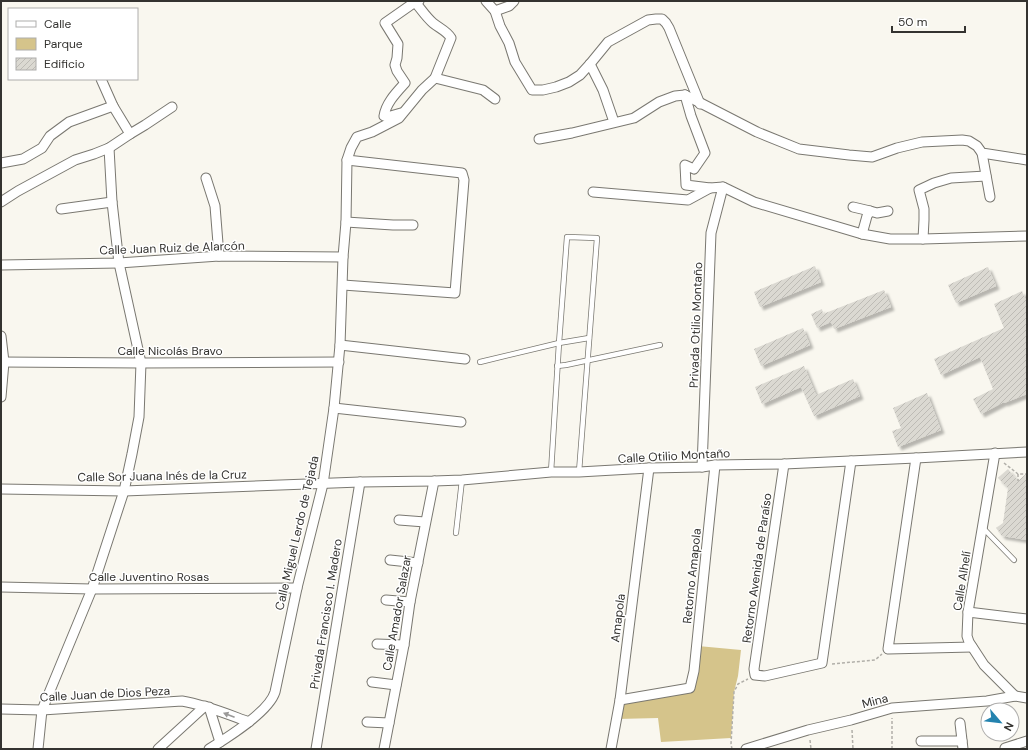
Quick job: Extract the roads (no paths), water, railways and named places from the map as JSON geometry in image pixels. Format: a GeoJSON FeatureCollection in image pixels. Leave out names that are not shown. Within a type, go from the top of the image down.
{"type":"FeatureCollection","features":[{"type":"Feature","properties":{"kind":"street"},"geometry":{"type":"LineString","coordinates":[[486,1],[495,12],[500,26],[509,43],[515,62],[532,90],[543,90],[569,82],[580,75],[608,42],[648,20],[662,19],[669,28],[700,104]]}},
{"type":"Feature","properties":{"kind":"street"},"geometry":{"type":"LineString","coordinates":[[495,12],[509,6],[514,1]]}},
{"type":"Feature","properties":{"kind":"street"},"geometry":{"type":"LineString","coordinates":[[343,285],[455,293],[464,180],[462,173],[347,160],[357,137],[372,132],[399,118],[404,112],[422,90],[435,78],[451,38],[448,33],[428,17],[417,2],[385,23],[398,44],[395,65],[405,83],[390,101],[385,110],[384,116],[387,117],[404,112]]}},
{"type":"Feature","properties":{"kind":"street"},"geometry":{"type":"LineString","coordinates":[[590,64],[603,90],[614,122]]}},
{"type":"Feature","properties":{"kind":"street"},"geometry":{"type":"LineString","coordinates":[[435,78],[483,90],[495,99]]}},
{"type":"Feature","properties":{"kind":"street"},"geometry":{"type":"LineString","coordinates":[[101,80],[113,106],[130,134]]}},
{"type":"Feature","properties":{"kind":"street"},"geometry":{"type":"LineString","coordinates":[[539,139],[572,134],[634,118],[659,102],[675,96],[685,96],[757,132],[799,149],[872,157],[897,148],[922,142],[969,141],[977,146],[982,153],[990,197]]}},
{"type":"Feature","properties":{"kind":"street"},"geometry":{"type":"LineString","coordinates":[[685,96],[705,153],[694,169],[684,165],[686,185],[710,188],[723,187],[754,202],[862,234],[890,239],[1027,236]]}},
{"type":"Feature","properties":{"kind":"street"},"geometry":{"type":"LineString","coordinates":[[1,163],[22,159],[42,148],[50,136],[69,122],[113,106]]}},
{"type":"Feature","properties":{"kind":"street"},"geometry":{"type":"LineString","coordinates":[[1,202],[75,160],[109,148],[172,107]]}},
{"type":"Feature","properties":{"kind":"street"},"geometry":{"type":"LineString","coordinates":[[38,749],[42,710],[92,589],[124,491],[139,417],[141,363],[119,262],[112,202],[109,148]]}},
{"type":"Feature","properties":{"kind":"street"},"geometry":{"type":"LineString","coordinates":[[982,153],[1027,160]]}},
{"type":"Feature","properties":{"kind":"street","name":"Calle Miguel Lerdo de Tejada"},"geometry":{"type":"LineString","coordinates":[[209,749],[249,722],[270,703],[274,696],[297,588],[323,484],[334,408],[340,346],[343,257],[346,222],[347,160]]}},
{"type":"Feature","properties":{"kind":"street"},"geometry":{"type":"LineString","coordinates":[[923,239],[924,209],[919,190],[934,183],[951,178],[986,176]]}},
{"type":"Feature","properties":{"kind":"street"},"geometry":{"type":"LineString","coordinates":[[206,178],[215,206],[220,256]]}},
{"type":"Feature","properties":{"kind":"street","name":"Privada Otilio Montaño"},"geometry":{"type":"LineString","coordinates":[[702,467],[711,233],[723,187]]}},
{"type":"Feature","properties":{"kind":"street"},"geometry":{"type":"LineString","coordinates":[[593,192],[688,200],[710,188]]}},
{"type":"Feature","properties":{"kind":"street"},"geometry":{"type":"LineString","coordinates":[[61,209],[112,202]]}},
{"type":"Feature","properties":{"kind":"street"},"geometry":{"type":"LineString","coordinates":[[853,207],[877,213],[888,211]]}},
{"type":"Feature","properties":{"kind":"street"},"geometry":{"type":"LineString","coordinates":[[862,234],[870,211]]}},
{"type":"Feature","properties":{"kind":"street"},"geometry":{"type":"LineString","coordinates":[[346,222],[413,225]]}},
{"type":"Feature","properties":{"kind":"street","name":"Calle Juan Ruiz de Alarcón"},"geometry":{"type":"LineString","coordinates":[[1,265],[119,262],[220,256],[343,257]]}},
{"type":"Feature","properties":{"kind":"street"},"geometry":{"type":"LineString","coordinates":[[1,336],[3,362],[1,397]]}},
{"type":"Feature","properties":{"kind":"street"},"geometry":{"type":"LineString","coordinates":[[340,346],[465,359]]}},
{"type":"Feature","properties":{"kind":"street","name":"Calle Nicolás Bravo"},"geometry":{"type":"LineString","coordinates":[[3,362],[339,362]]}},
{"type":"Feature","properties":{"kind":"street"},"geometry":{"type":"LineString","coordinates":[[334,408],[461,422]]}},
{"type":"Feature","properties":{"kind":"street","name":"Calle Otilio Montaño"},"geometry":{"type":"LineString","coordinates":[[323,484],[462,480],[551,472],[702,467],[715,465],[784,464],[1027,452]]}},
{"type":"Feature","properties":{"kind":"street","name":"Calle Alhelí"},"geometry":{"type":"LineString","coordinates":[[998,453],[968,612],[967,636],[969,642],[984,665],[1015,696]]}},
{"type":"Feature","properties":{"kind":"street"},"geometry":{"type":"LineString","coordinates":[[916,458],[888,649],[972,647]]}},
{"type":"Feature","properties":{"kind":"street","name":"Retorno Avenida de Paraíso"},"geometry":{"type":"LineString","coordinates":[[784,464],[754,669],[755,674],[765,676],[822,663],[851,461]]}},
{"type":"Feature","properties":{"kind":"street","name":"Retorno Amapola"},"geometry":{"type":"LineString","coordinates":[[620,700],[690,688],[694,671],[715,465]]}},
{"type":"Feature","properties":{"kind":"street","name":"Amapola"},"geometry":{"type":"LineString","coordinates":[[611,749],[620,700],[649,468]]}},
{"type":"Feature","properties":{"kind":"street","name":"Calle Amador Salazar"},"geometry":{"type":"LineString","coordinates":[[384,749],[404,645],[410,602],[434,481]]}},
{"type":"Feature","properties":{"kind":"street","name":"Privada Francisco I. Madero"},"geometry":{"type":"LineString","coordinates":[[316,749],[360,482]]}},
{"type":"Feature","properties":{"kind":"street","name":"Calle Sor Juana Inés de la Cruz"},"geometry":{"type":"LineString","coordinates":[[1,489],[124,491],[323,484]]}},
{"type":"Feature","properties":{"kind":"street"},"geometry":{"type":"LineString","coordinates":[[399,520],[425,522]]}},
{"type":"Feature","properties":{"kind":"street"},"geometry":{"type":"LineString","coordinates":[[390,560],[418,563]]}},
{"type":"Feature","properties":{"kind":"street","name":"Calle Juventino Rosas"},"geometry":{"type":"LineString","coordinates":[[1,587],[92,589],[297,588]]}},
{"type":"Feature","properties":{"kind":"street"},"geometry":{"type":"LineString","coordinates":[[386,600],[410,602]]}},
{"type":"Feature","properties":{"kind":"street"},"geometry":{"type":"LineString","coordinates":[[968,612],[1027,619]]}},
{"type":"Feature","properties":{"kind":"street"},"geometry":{"type":"LineString","coordinates":[[377,644],[404,645]]}},
{"type":"Feature","properties":{"kind":"street"},"geometry":{"type":"LineString","coordinates":[[372,682],[396,685]]}},
{"type":"Feature","properties":{"kind":"street","name":"Mina"},"geometry":{"type":"LineString","coordinates":[[746,749],[808,730],[851,720],[892,708],[987,701],[1015,696],[1027,698]]}},
{"type":"Feature","properties":{"kind":"street","name":"Calle Juan de Dios Peza"},"geometry":{"type":"LineString","coordinates":[[1,709],[42,710],[182,701],[207,706],[249,722]]}},
{"type":"Feature","properties":{"kind":"street"},"geometry":{"type":"LineString","coordinates":[[158,749],[207,706],[220,742]]}},
{"type":"Feature","properties":{"kind":"street"},"geometry":{"type":"LineString","coordinates":[[367,722],[390,723]]}},
{"type":"Feature","properties":{"kind":"street"},"geometry":{"type":"LineString","coordinates":[[921,741],[962,745],[960,723]]}},
{"type":"Feature","properties":{"kind":"street"},"geometry":{"type":"LineString","coordinates":[[1005,748],[1027,741]]}},
{"type":"Feature","properties":{"kind":"lane"},"geometry":{"type":"LineString","coordinates":[[551,472],[557,366],[568,237],[597,238],[579,472]]}},
{"type":"Feature","properties":{"kind":"lane"},"geometry":{"type":"LineString","coordinates":[[480,362],[559,343],[589,338]]}},
{"type":"Feature","properties":{"kind":"lane"},"geometry":{"type":"LineString","coordinates":[[557,366],[660,345]]}},
{"type":"Feature","properties":{"kind":"lane"},"geometry":{"type":"LineString","coordinates":[[456,533],[462,480]]}},
{"type":"Feature","properties":{"kind":"lane"},"geometry":{"type":"LineString","coordinates":[[983,528],[1014,560]]}}]}
